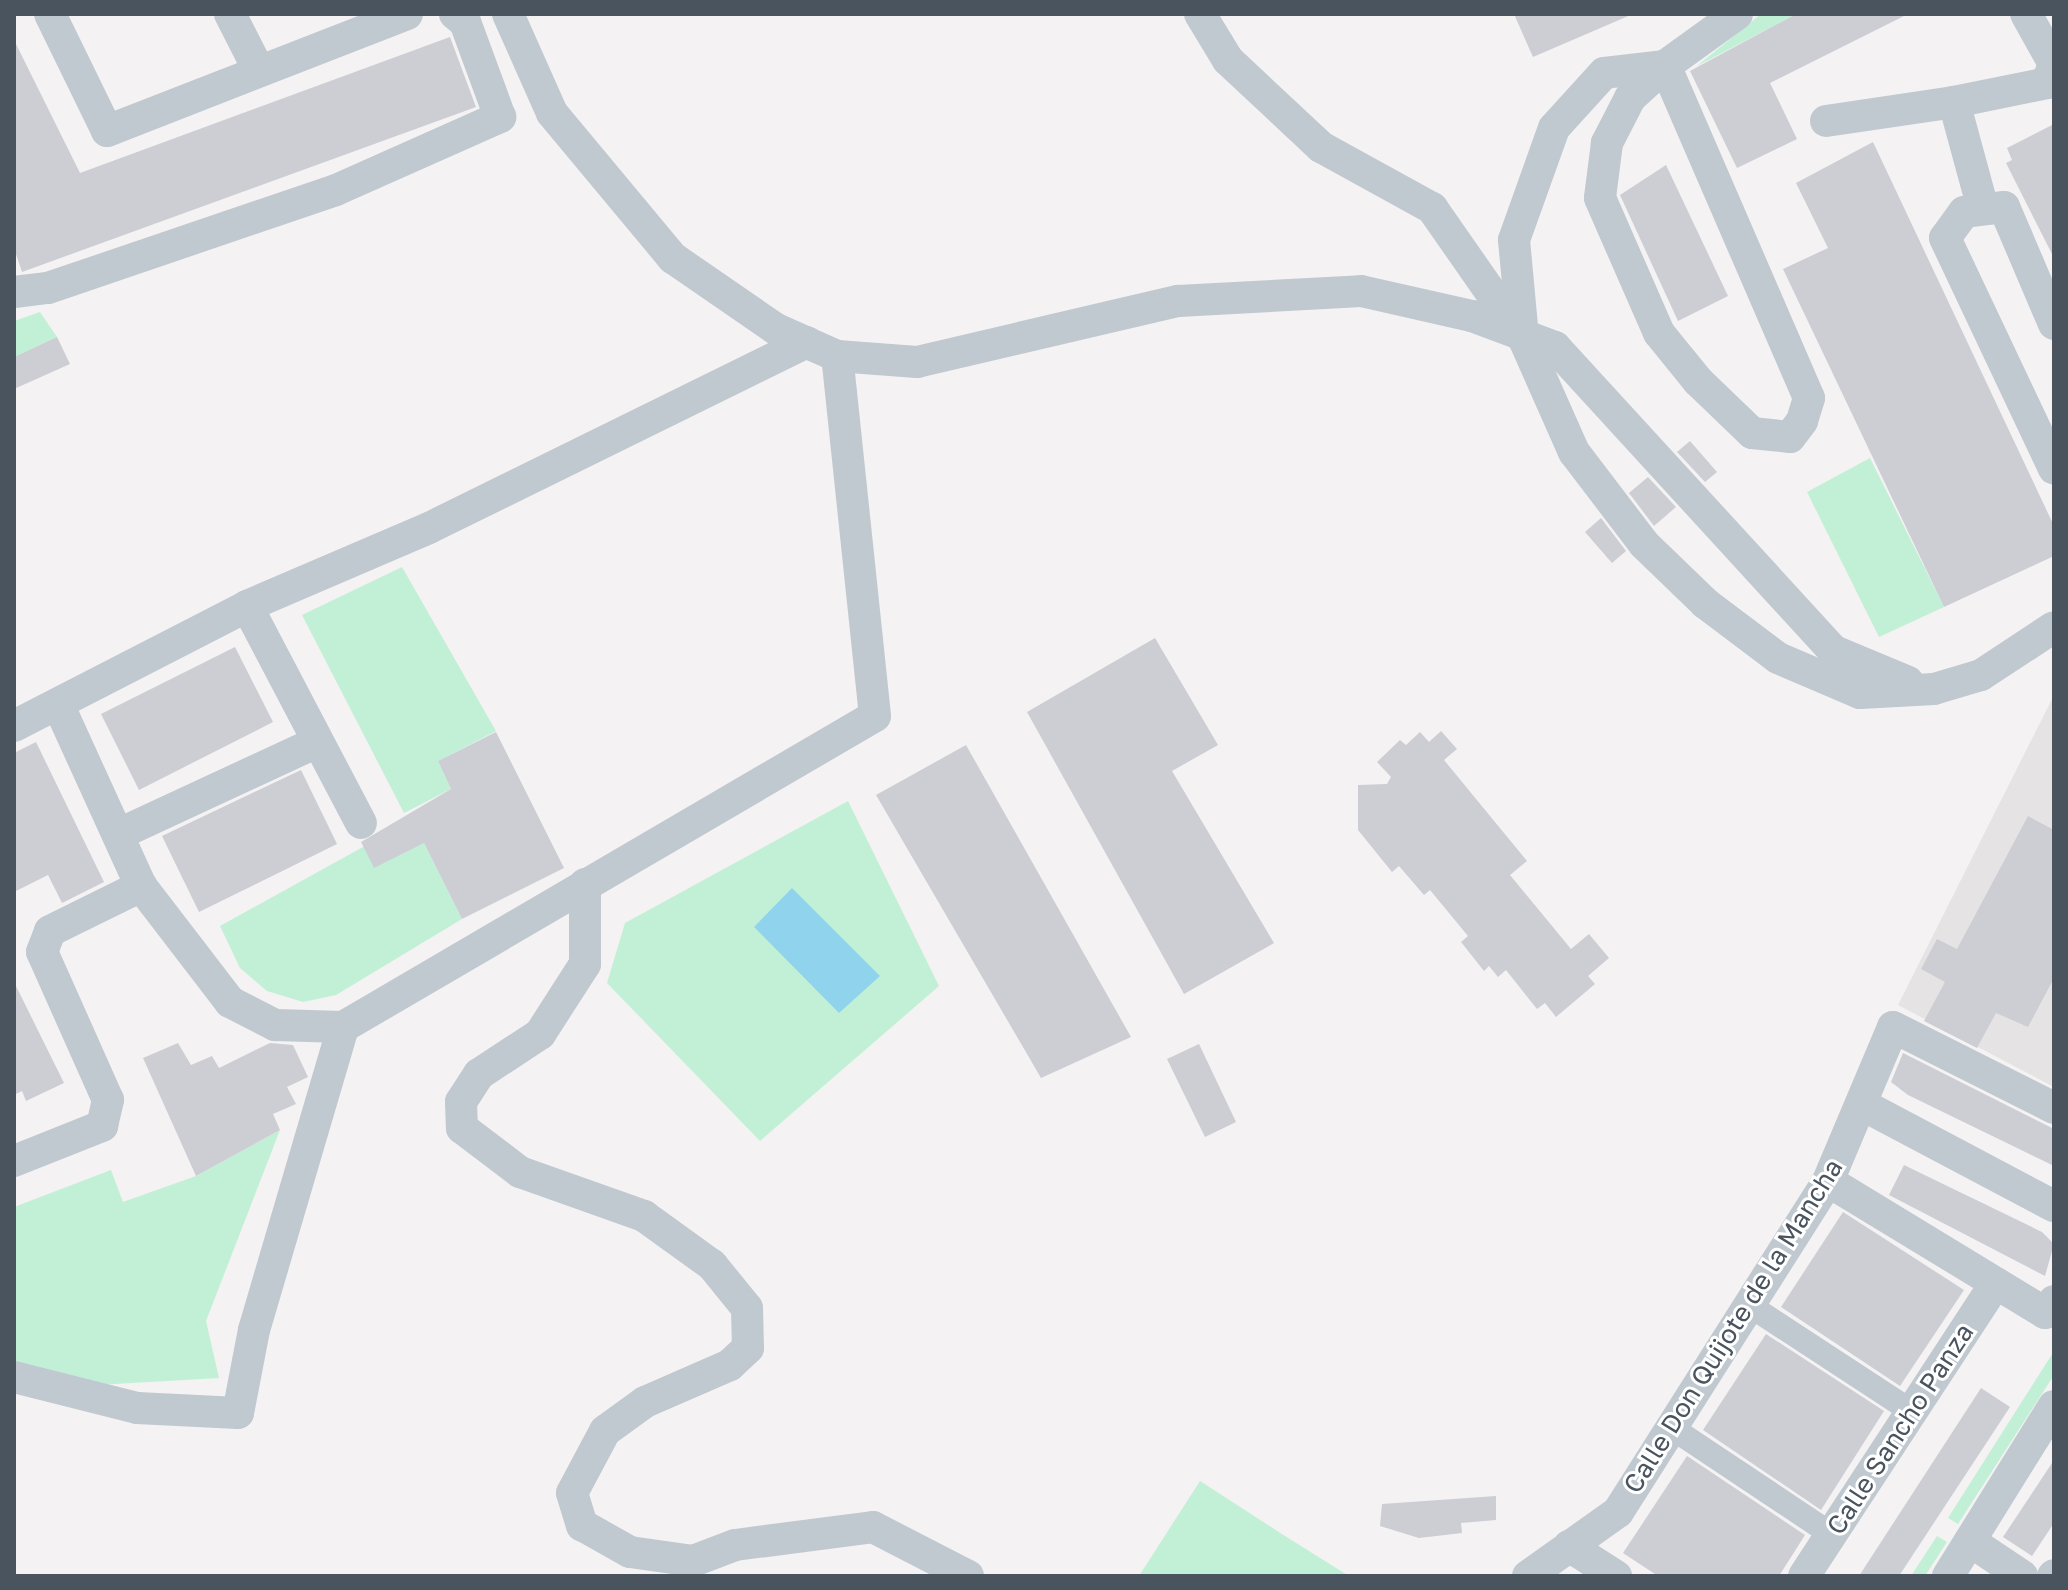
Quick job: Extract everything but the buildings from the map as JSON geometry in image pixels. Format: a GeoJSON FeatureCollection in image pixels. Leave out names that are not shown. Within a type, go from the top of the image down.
{"type":"FeatureCollection","features":[{"type":"Feature","properties":{"kind":"street"},"geometry":{"type":"LineString","coordinates":[[50,14],[107,131],[258,69],[407,14]]}},
{"type":"Feature","properties":{"kind":"street"},"geometry":{"type":"LineString","coordinates":[[230,14],[258,69]]}},
{"type":"Feature","properties":{"kind":"street"},"geometry":{"type":"LineString","coordinates":[[14,292],[48,288],[336,190],[500,117],[465,22],[455,14]]}},
{"type":"Feature","properties":{"kind":"street"},"geometry":{"type":"LineString","coordinates":[[508,14],[552,113],[673,258],[807,342],[837,356],[917,362],[1178,301],[1361,291],[1472,316],[1555,347],[1834,651],[1875,674],[1934,689]]}},
{"type":"Feature","properties":{"kind":"street"},"geometry":{"type":"LineString","coordinates":[[1200,14],[1228,60],[1321,147],[1432,208],[1523,337],[1574,452],[1644,544],[1705,603],[1778,658],[1860,693],[1934,689],[1981,675],[2054,627]]}},
{"type":"Feature","properties":{"kind":"street"},"geometry":{"type":"LineString","coordinates":[[1665,66],[1809,398],[1790,437],[1752,433],[1659,333],[1600,198],[1607,143],[1630,98],[1665,66],[1737,14]]}},
{"type":"Feature","properties":{"kind":"street"},"geometry":{"type":"LineString","coordinates":[[1826,121],[1954,102],[2047,83],[2054,64],[2026,14]]}},
{"type":"Feature","properties":{"kind":"street"},"geometry":{"type":"LineString","coordinates":[[1523,337],[1514,240],[1554,128],[1604,73],[1665,66]]}},
{"type":"Feature","properties":{"kind":"street"},"geometry":{"type":"LineString","coordinates":[[1954,102],[1982,205]]}},
{"type":"Feature","properties":{"kind":"street"},"geometry":{"type":"LineString","coordinates":[[2054,324],[2004,207],[1982,205],[1964,212],[1945,238],[2054,469]]}},
{"type":"Feature","properties":{"kind":"street"},"geometry":{"type":"LineString","coordinates":[[14,726],[247,606],[429,528],[807,342]]}},
{"type":"Feature","properties":{"kind":"street"},"geometry":{"type":"LineString","coordinates":[[58,704],[141,886],[230,1002],[275,1025],[343,1027],[875,716],[837,356]]}},
{"type":"Feature","properties":{"kind":"street"},"geometry":{"type":"LineString","coordinates":[[247,606],[361,823]]}},
{"type":"Feature","properties":{"kind":"street"},"geometry":{"type":"LineString","coordinates":[[119,834],[317,742]]}},
{"type":"Feature","properties":{"kind":"street"},"geometry":{"type":"LineString","coordinates":[[585,884],[585,964],[540,1034],[479,1074],[461,1102],[462,1128],[520,1172],[644,1216],[712,1265],[747,1308],[748,1348],[730,1365],[645,1402],[591,1446],[572,1493],[582,1525],[630,1552],[693,1561],[735,1545],[873,1527],[968,1576]]}},
{"type":"Feature","properties":{"kind":"street"},"geometry":{"type":"LineString","coordinates":[[14,1161],[102,1126],[104,1086],[42,952],[50,931],[141,886]]}},
{"type":"Feature","properties":{"kind":"street"},"geometry":{"type":"LineString","coordinates":[[14,1377],[137,1408],[238,1413],[254,1330],[343,1027]]}},
{"type":"Feature","properties":{"kind":"street","name":"Calle Don Quijote de la Mancha"},"geometry":{"type":"LineString","coordinates":[[1528,1576],[1618,1512],[1828,1181],[1893,1027],[2054,1108]]}},
{"type":"Feature","properties":{"kind":"street"},"geometry":{"type":"LineString","coordinates":[[1861,1104],[2054,1206]]}},
{"type":"Feature","properties":{"kind":"street"},"geometry":{"type":"LineString","coordinates":[[1828,1181],[2045,1313],[2054,1301]]}},
{"type":"Feature","properties":{"kind":"street","name":"Calle Sancho Panza"},"geometry":{"type":"LineString","coordinates":[[1804,1576],[1996,1283]]}},
{"type":"Feature","properties":{"kind":"street"},"geometry":{"type":"LineString","coordinates":[[1749,1305],[1911,1411]]}},
{"type":"Feature","properties":{"kind":"street"},"geometry":{"type":"LineString","coordinates":[[1948,1576],[2054,1406]]}},
{"type":"Feature","properties":{"kind":"street"},"geometry":{"type":"LineString","coordinates":[[1672,1428],[1831,1534]]}},
{"type":"Feature","properties":{"kind":"street"},"geometry":{"type":"LineString","coordinates":[[1970,1541],[2022,1576]]}},
{"type":"Feature","properties":{"kind":"street"},"geometry":{"type":"LineString","coordinates":[[1569,1546],[1616,1576]]}},
{"type":"Feature","properties":{"kind":"shaded area"},"geometry":{"type":"Polygon","coordinates":[[[2054,695],[2054,1087],[1898,1005],[2054,695]]]}},
{"type":"Feature","properties":{"kind":"green space"},"geometry":{"type":"Polygon","coordinates":[[[1761,14],[1796,14],[1697,66],[1761,14]]]}},
{"type":"Feature","properties":{"kind":"green space"},"geometry":{"type":"Polygon","coordinates":[[[40,312],[57,337],[14,357],[14,321],[40,312]]]}},
{"type":"Feature","properties":{"kind":"green space"},"geometry":{"type":"Polygon","coordinates":[[[1870,458],[1944,607],[1879,637],[1807,492],[1870,458]]]}},
{"type":"Feature","properties":{"kind":"green space"},"geometry":{"type":"Polygon","coordinates":[[[402,567],[496,731],[438,761],[451,789],[404,813],[302,615],[402,567]]]}},
{"type":"Feature","properties":{"kind":"green space"},"geometry":{"type":"Polygon","coordinates":[[[848,801],[939,986],[760,1141],[607,983],[625,923],[848,801]]]}},
{"type":"Feature","properties":{"kind":"green space"},"geometry":{"type":"Polygon","coordinates":[[[424,843],[462,919],[336,995],[303,1002],[267,991],[240,968],[220,926],[363,847],[424,843]]]}},
{"type":"Feature","properties":{"kind":"green space"},"geometry":{"type":"Polygon","coordinates":[[[280,1130],[206,1321],[219,1378],[97,1385],[14,1365],[14,1207],[111,1170],[123,1202],[196,1176],[280,1130]]]}},
{"type":"Feature","properties":{"kind":"green space"},"geometry":{"type":"Polygon","coordinates":[[[2054,1351],[2054,1375],[1958,1524],[1948,1518],[2054,1351]]]}},
{"type":"Feature","properties":{"kind":"green space"},"geometry":{"type":"Polygon","coordinates":[[[1200,1481],[1285,1536],[1349,1576],[1139,1576],[1200,1481]]]}},
{"type":"Feature","properties":{"kind":"green space"},"geometry":{"type":"Polygon","coordinates":[[[1937,1536],[1947,1542],[1925,1576],[1911,1576],[1937,1536]]]}},
{"type":"Feature","properties":{"kind":"water"},"geometry":{"type":"Polygon","coordinates":[[[792,888],[880,976],[839,1013],[754,927],[792,888]]]}}]}
